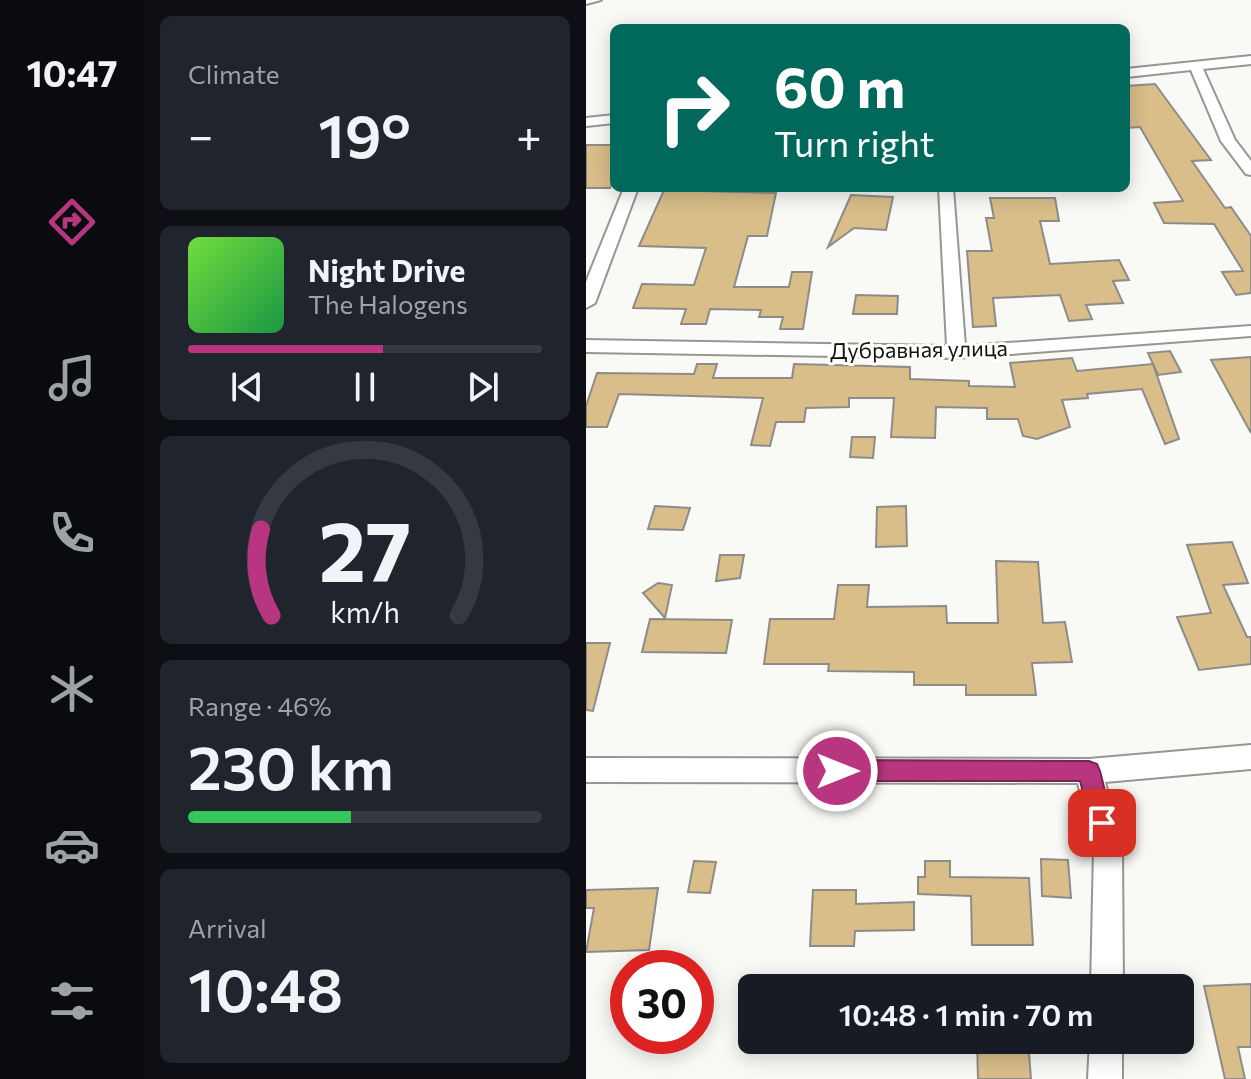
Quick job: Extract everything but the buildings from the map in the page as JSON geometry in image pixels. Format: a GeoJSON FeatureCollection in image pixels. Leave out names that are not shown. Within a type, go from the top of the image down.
{"type":"FeatureCollection","features":[{"type":"Feature","properties":{"kind":"street"},"geometry":{"type":"LineString","coordinates":[[586,1],[596,0]]}},
{"type":"Feature","properties":{"kind":"street"},"geometry":{"type":"LineString","coordinates":[[1130,73],[1251,60]]}},
{"type":"Feature","properties":{"kind":"street"},"geometry":{"type":"LineString","coordinates":[[1196,67],[1228,141],[1251,171]]}},
{"type":"Feature","properties":{"kind":"street"},"geometry":{"type":"LineString","coordinates":[[586,122],[610,119]]}},
{"type":"Feature","properties":{"kind":"street"},"geometry":{"type":"LineString","coordinates":[[586,303],[629,192]]}},
{"type":"Feature","properties":{"kind":"street"},"geometry":{"type":"LineString","coordinates":[[946,192],[956,352]]}},
{"type":"Feature","properties":{"kind":"street","name":"Дубравная улица"},"geometry":{"type":"LineString","coordinates":[[586,346],[956,352],[1251,331]]}},
{"type":"Feature","properties":{"kind":"street"},"geometry":{"type":"LineString","coordinates":[[586,770],[1089,771],[1251,757]]}},
{"type":"Feature","properties":{"kind":"street"},"geometry":{"type":"LineString","coordinates":[[1089,771],[1108,849],[1107,974]]}},
{"type":"Feature","properties":{"kind":"street"},"geometry":{"type":"LineString","coordinates":[[1105,1079],[1106,1054]]}},
{"type":"Feature","properties":{"kind":"route"},"geometry":{"type":"LineString","coordinates":[[837,771],[1089,771],[1102,823]]}}]}
